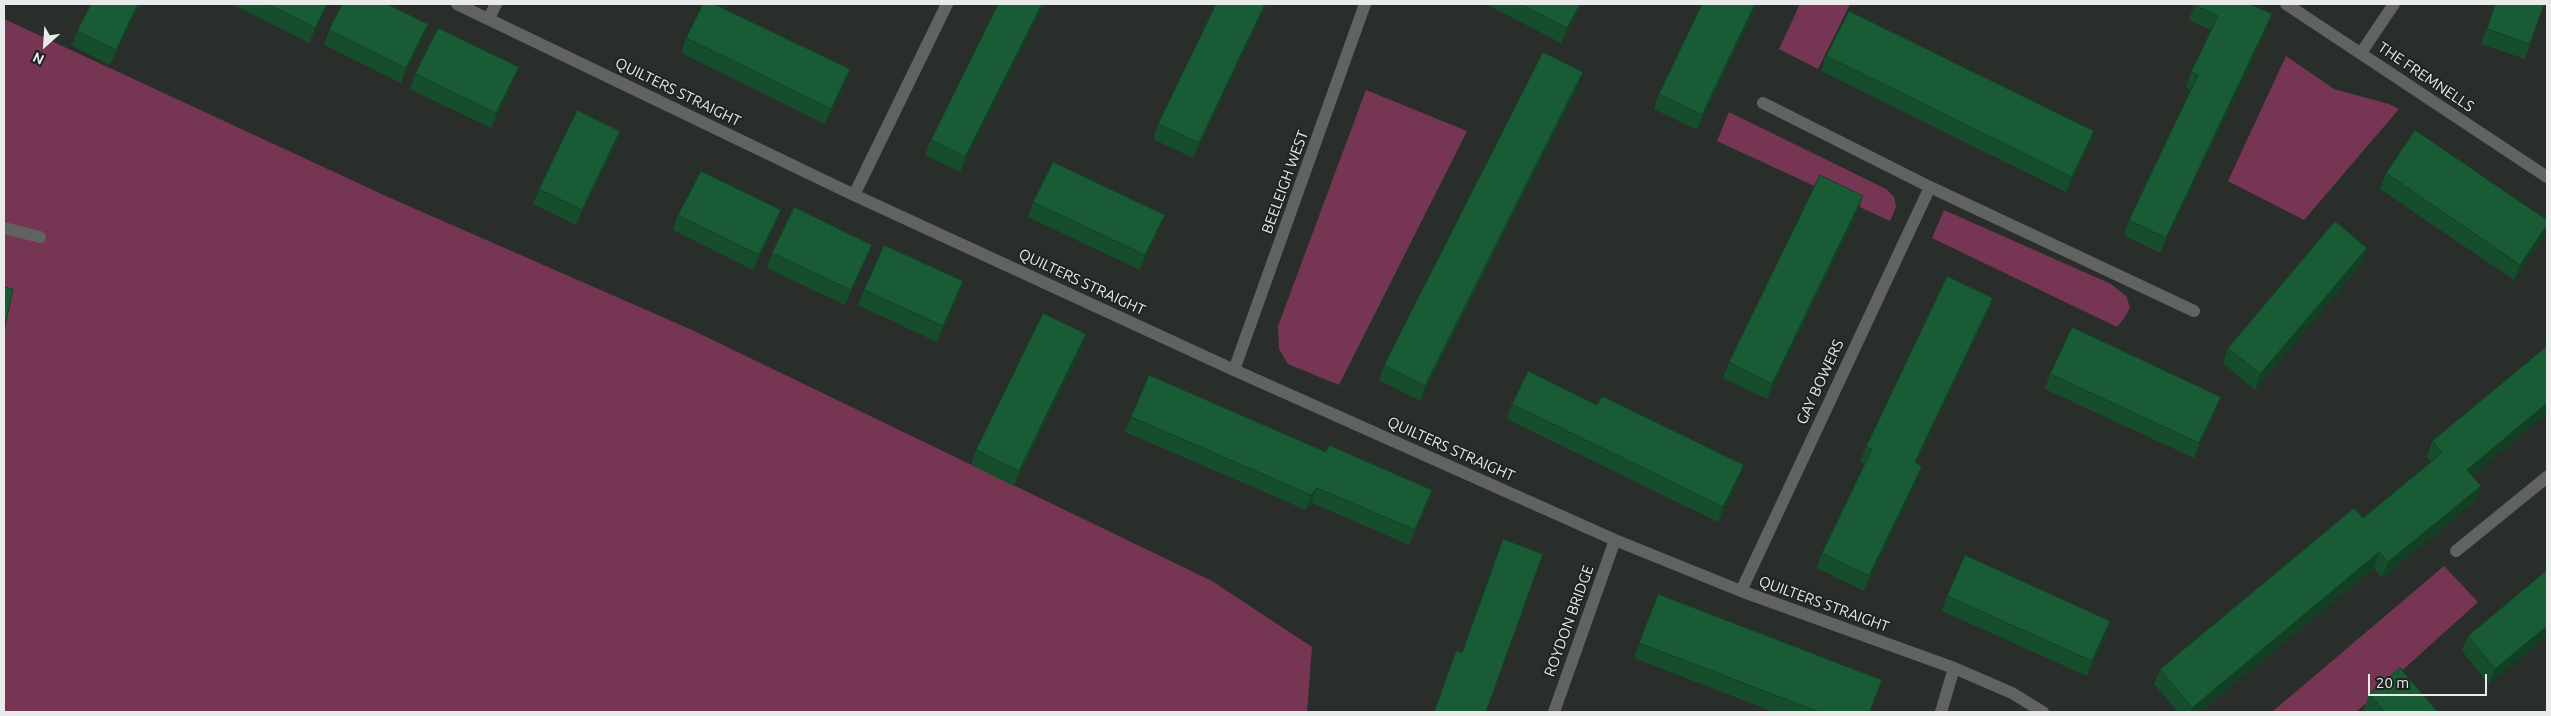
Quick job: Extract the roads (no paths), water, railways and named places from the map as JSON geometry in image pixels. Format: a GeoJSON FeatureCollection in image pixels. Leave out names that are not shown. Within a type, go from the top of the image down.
{"type":"FeatureCollection","features":[{"type":"Feature","properties":{"kind":"street","name":"QUILTERS STRAIGHT"},"geometry":{"type":"LineString","coordinates":[[457,4],[854,195],[1234,370],[1615,540],[1741,591],[1954,668],[2012,694],[2043,712]]}},
{"type":"Feature","properties":{"kind":"street"},"geometry":{"type":"LineString","coordinates":[[489,18],[496,4]]}},
{"type":"Feature","properties":{"kind":"street"},"geometry":{"type":"LineString","coordinates":[[854,195],[947,4]]}},
{"type":"Feature","properties":{"kind":"street","name":"BEELEIGH WEST"},"geometry":{"type":"LineString","coordinates":[[1234,370],[1365,4]]}},
{"type":"Feature","properties":{"kind":"street","name":"THE FREMNELLS"},"geometry":{"type":"LineString","coordinates":[[2286,4],[2547,177]]}},
{"type":"Feature","properties":{"kind":"street"},"geometry":{"type":"LineString","coordinates":[[2361,52],[2394,4]]}},
{"type":"Feature","properties":{"kind":"street"},"geometry":{"type":"LineString","coordinates":[[1763,103],[1930,187],[2194,310]]}},
{"type":"Feature","properties":{"kind":"street","name":"GAY BOWERS"},"geometry":{"type":"LineString","coordinates":[[1741,591],[1930,187]]}},
{"type":"Feature","properties":{"kind":"street"},"geometry":{"type":"LineString","coordinates":[[4,228],[40,237]]}},
{"type":"Feature","properties":{"kind":"street"},"geometry":{"type":"LineString","coordinates":[[2456,551],[2547,477]]}},
{"type":"Feature","properties":{"kind":"street","name":"ROYDON BRIDGE"},"geometry":{"type":"LineString","coordinates":[[1554,712],[1615,540]]}},
{"type":"Feature","properties":{"kind":"street"},"geometry":{"type":"LineString","coordinates":[[1941,712],[1954,668]]}}]}
